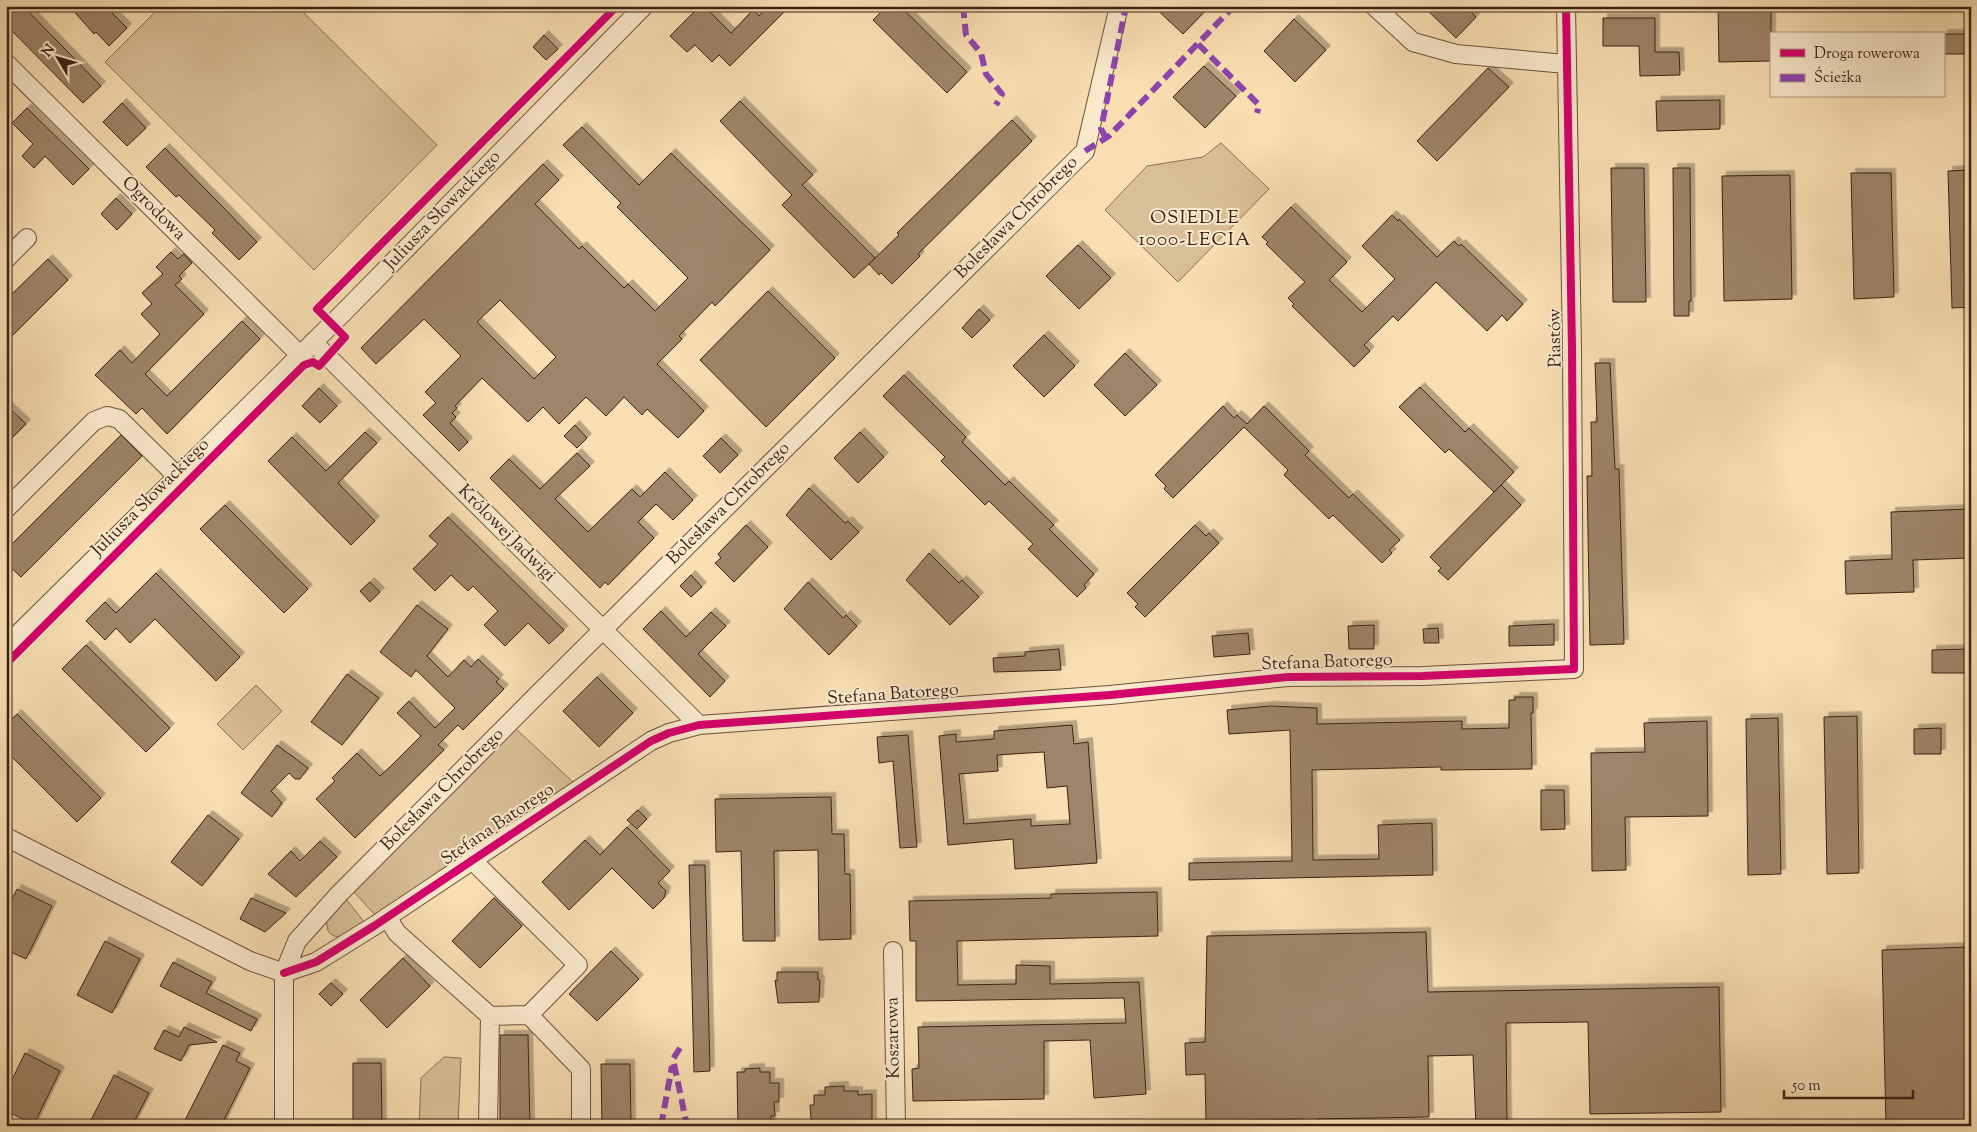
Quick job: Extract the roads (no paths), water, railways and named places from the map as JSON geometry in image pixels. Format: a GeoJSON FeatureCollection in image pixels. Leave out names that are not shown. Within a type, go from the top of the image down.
{"type":"FeatureCollection","features":[{"type":"Feature","properties":{"kind":"street","name":"Juliusza Słowackiego"},"geometry":{"type":"LineString","coordinates":[[6,646],[313,342],[644,6]]}},
{"type":"Feature","properties":{"kind":"street","name":"Bolesława Chrobrego"},"geometry":{"type":"LineString","coordinates":[[284,973],[297,941],[339,894],[1085,151],[1119,6]]}},
{"type":"Feature","properties":{"kind":"street"},"geometry":{"type":"LineString","coordinates":[[1374,6],[1413,42],[1456,54],[1566,64]]}},
{"type":"Feature","properties":{"kind":"street","name":"Piastów"},"geometry":{"type":"LineString","coordinates":[[1566,6],[1572,348],[1574,669]]}},
{"type":"Feature","properties":{"kind":"street","name":"Ogrodowa"},"geometry":{"type":"LineString","coordinates":[[6,63],[300,355]]}},
{"type":"Feature","properties":{"kind":"street"},"geometry":{"type":"LineString","coordinates":[[6,259],[27,238]]}},
{"type":"Feature","properties":{"kind":"street","name":"Królowej Jadwigi"},"geometry":{"type":"LineString","coordinates":[[313,342],[699,725]]}},
{"type":"Feature","properties":{"kind":"street"},"geometry":{"type":"LineString","coordinates":[[6,509],[94,421],[107,416],[119,419],[177,476]]}},
{"type":"Feature","properties":{"kind":"street","name":"Stefana Batorego"},"geometry":{"type":"LineString","coordinates":[[284,973],[316,962],[387,917],[651,741],[669,733],[699,725],[1110,695],[1288,677],[1423,676],[1574,669]]}},
{"type":"Feature","properties":{"kind":"street"},"geometry":{"type":"LineString","coordinates":[[6,837],[250,961],[284,973],[284,1126]]}},
{"type":"Feature","properties":{"kind":"street"},"geometry":{"type":"LineString","coordinates":[[387,917],[397,933],[490,1016],[529,1015],[578,964],[472,860]]}},
{"type":"Feature","properties":{"kind":"street","name":"Koszarowa"},"geometry":{"type":"LineString","coordinates":[[892,951],[896,1126]]}},
{"type":"Feature","properties":{"kind":"street"},"geometry":{"type":"LineString","coordinates":[[529,1015],[581,1069],[581,1126]]}},
{"type":"Feature","properties":{"kind":"street"},"geometry":{"type":"LineString","coordinates":[[488,1126],[490,1016]]}},
{"type":"Feature","properties":{"kind":"district","name":"OSIEDLE 1000-LECIA"},"geometry":{"type":"Point","coordinates":[1195,229]}}]}
